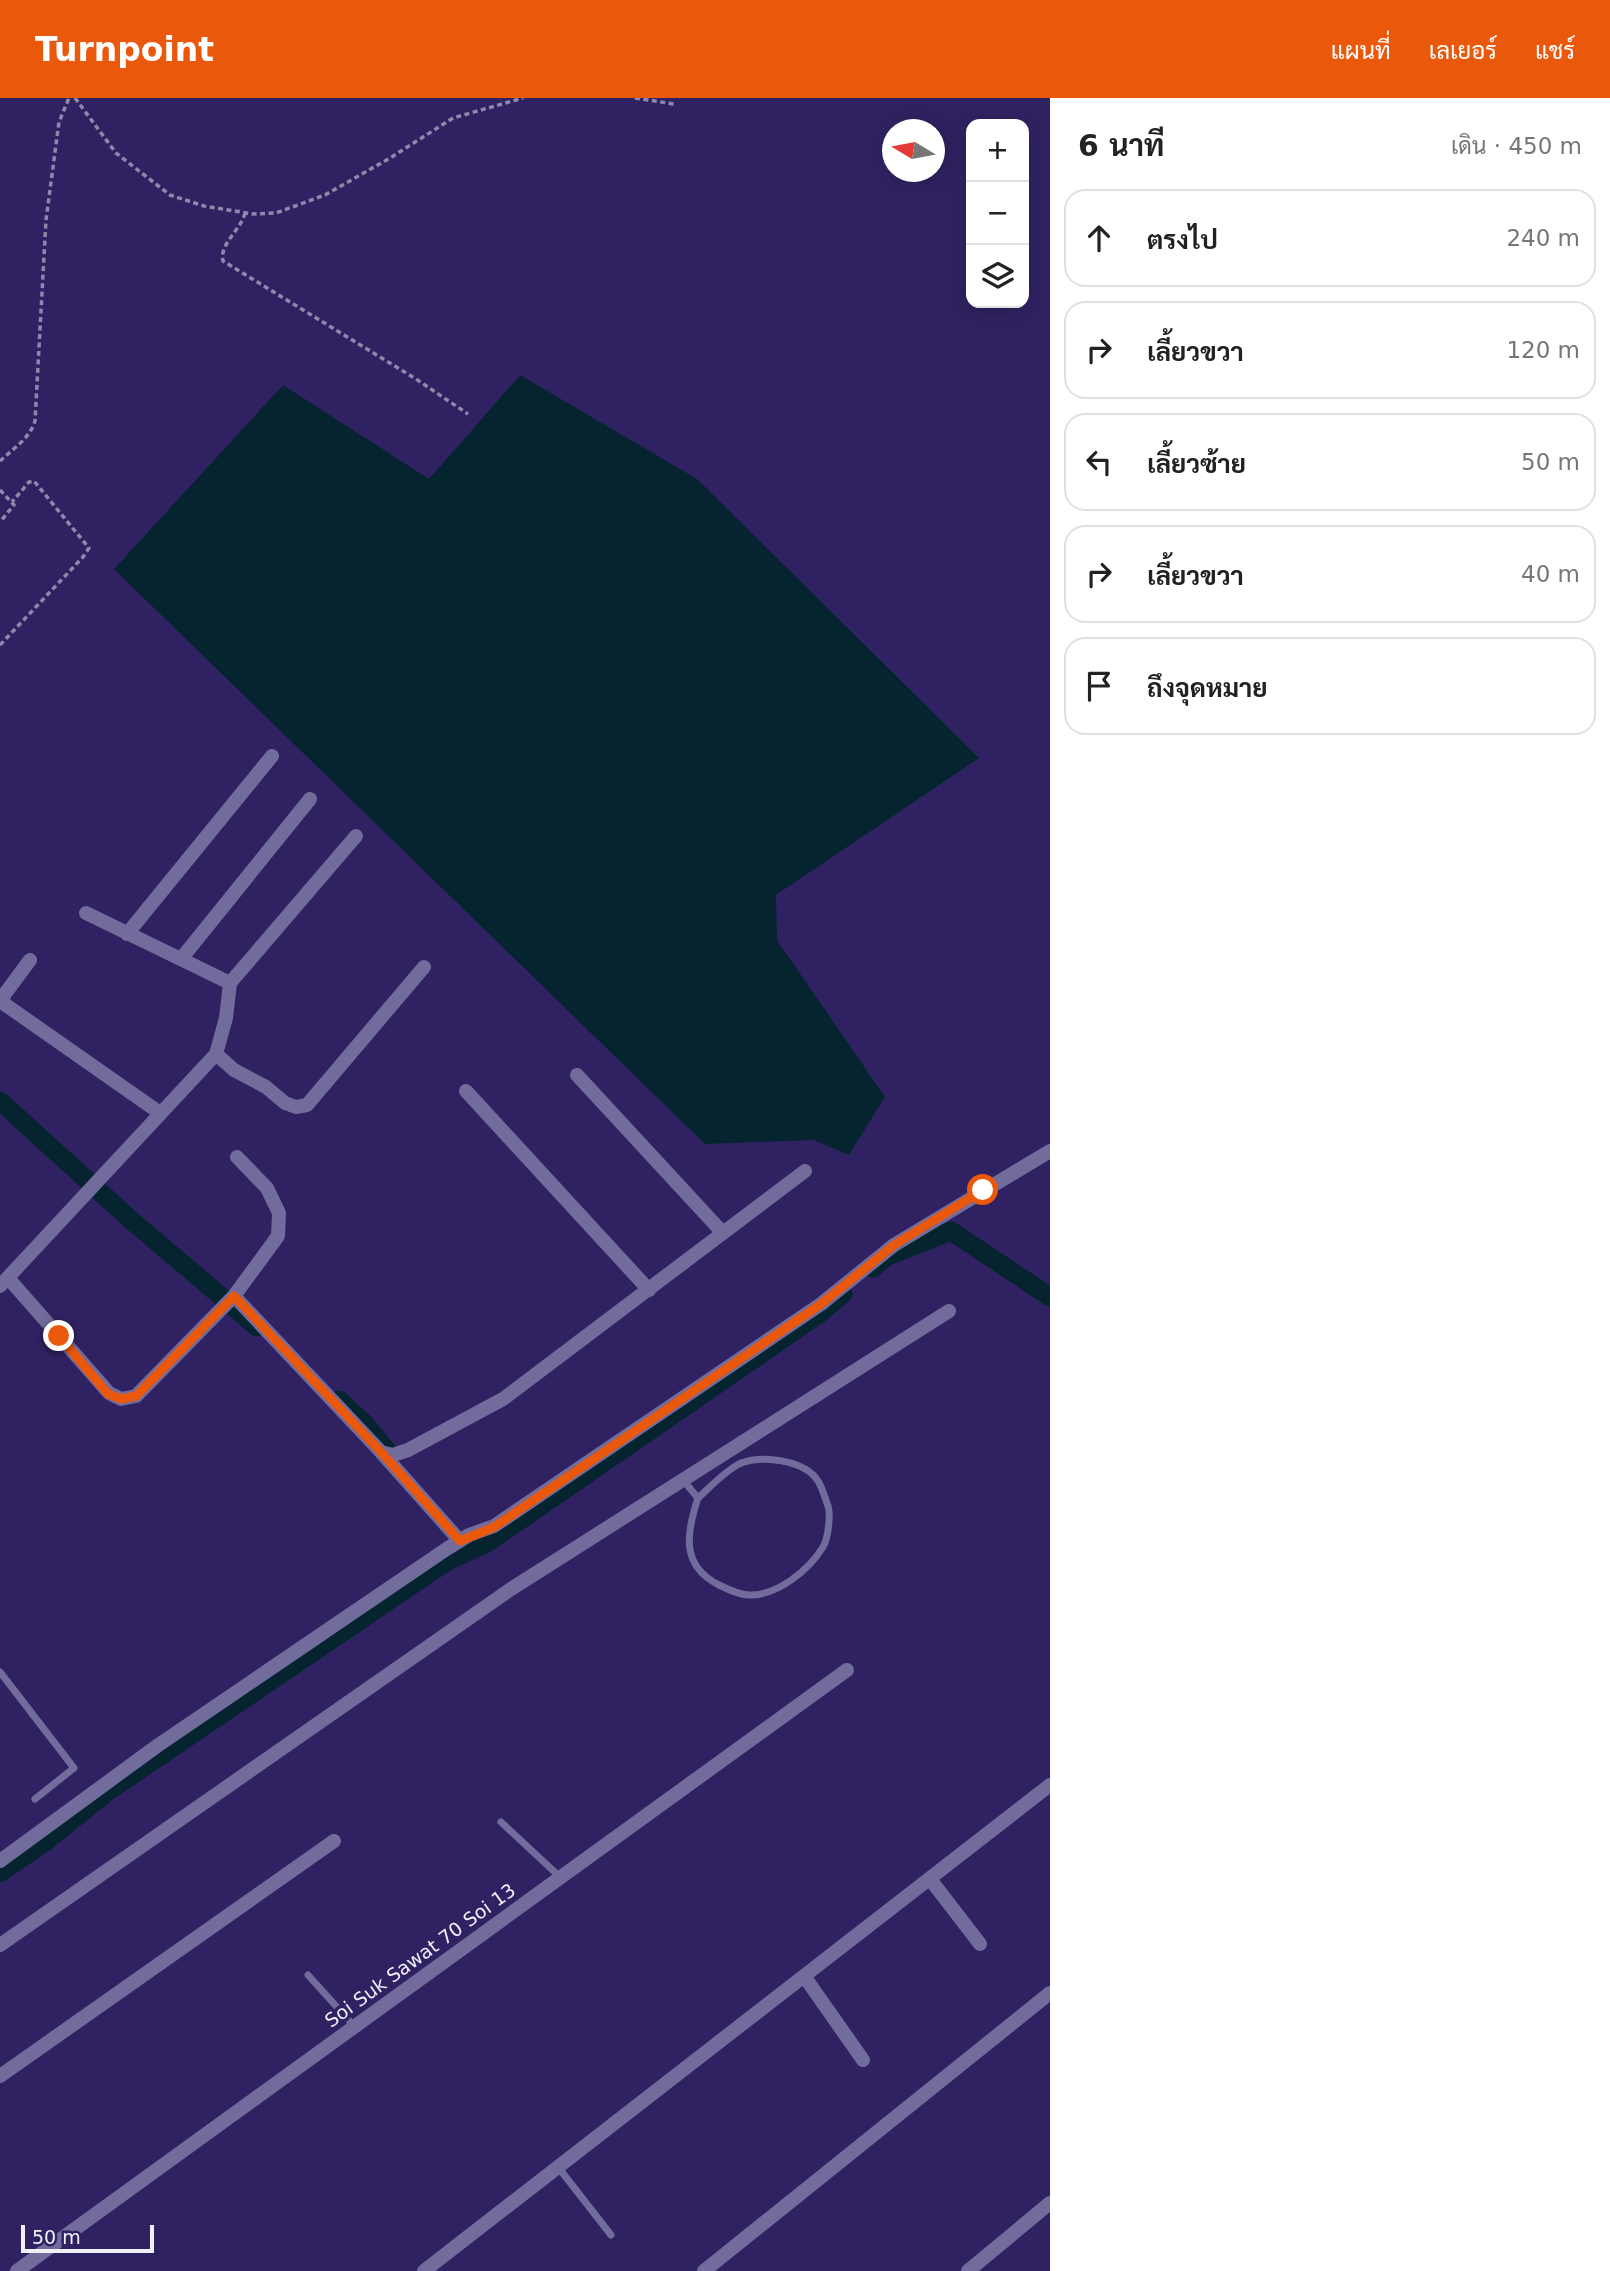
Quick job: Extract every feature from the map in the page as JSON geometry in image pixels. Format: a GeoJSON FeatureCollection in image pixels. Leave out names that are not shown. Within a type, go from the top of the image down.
{"type":"FeatureCollection","features":[{"type":"Feature","properties":{"kind":"street"},"geometry":{"type":"LineString","coordinates":[[127,934],[272,756]]}},
{"type":"Feature","properties":{"kind":"street"},"geometry":{"type":"LineString","coordinates":[[181,959],[310,799]]}},
{"type":"Feature","properties":{"kind":"street"},"geometry":{"type":"LineString","coordinates":[[237,1157],[267,1188],[279,1213],[278,1236],[234,1296],[136,1396],[121,1399],[108,1394],[4,1283],[216,1055],[226,1018],[230,983],[356,836]]}},
{"type":"Feature","properties":{"kind":"street"},"geometry":{"type":"LineString","coordinates":[[86,913],[230,983]]}},
{"type":"Feature","properties":{"kind":"street"},"geometry":{"type":"LineString","coordinates":[[30,960],[4,995],[3,1003],[160,1114]]}},
{"type":"Feature","properties":{"kind":"street"},"geometry":{"type":"LineString","coordinates":[[216,1055],[234,1070],[266,1087],[285,1103],[296,1107],[307,1105],[424,967]]}},
{"type":"Feature","properties":{"kind":"street"},"geometry":{"type":"LineString","coordinates":[[577,1074],[723,1234]]}},
{"type":"Feature","properties":{"kind":"street"},"geometry":{"type":"LineString","coordinates":[[466,1091],[649,1290]]}},
{"type":"Feature","properties":{"kind":"street"},"geometry":{"type":"LineString","coordinates":[[0,1861],[158,1746],[460,1541],[494,1527],[770,1339],[839,1290],[894,1245],[1050,1151]]}},
{"type":"Feature","properties":{"kind":"street"},"geometry":{"type":"LineString","coordinates":[[381,1452],[393,1454],[408,1450],[503,1399],[805,1171]]}},
{"type":"Feature","properties":{"kind":"street"},"geometry":{"type":"LineString","coordinates":[[234,1296],[381,1452],[460,1541]]}},
{"type":"Feature","properties":{"kind":"street"},"geometry":{"type":"LineString","coordinates":[[0,1944],[511,1589],[949,1311]]}},
{"type":"Feature","properties":{"kind":"street","name":"Soi Suk Sawat 70 Soi 13"},"geometry":{"type":"LineString","coordinates":[[17,2271],[847,1670]]}},
{"type":"Feature","properties":{"kind":"street"},"geometry":{"type":"LineString","coordinates":[[424,2271],[1050,1785]]}},
{"type":"Feature","properties":{"kind":"street"},"geometry":{"type":"LineString","coordinates":[[0,2076],[334,1841]]}},
{"type":"Feature","properties":{"kind":"street"},"geometry":{"type":"LineString","coordinates":[[930,1879],[980,1944]]}},
{"type":"Feature","properties":{"kind":"street"},"geometry":{"type":"LineString","coordinates":[[804,1976],[863,2060]]}},
{"type":"Feature","properties":{"kind":"street"},"geometry":{"type":"LineString","coordinates":[[704,2271],[1050,1993]]}},
{"type":"Feature","properties":{"kind":"street"},"geometry":{"type":"LineString","coordinates":[[968,2271],[1050,2203]]}},
{"type":"Feature","properties":{"kind":"lane"},"geometry":{"type":"LineString","coordinates":[[761,1458],[796,1465],[817,1479],[829,1509],[825,1546],[801,1572],[772,1591],[749,1595],[723,1587],[702,1576],[690,1557],[689,1534],[698,1498],[739,1464],[761,1458]]}},
{"type":"Feature","properties":{"kind":"lane"},"geometry":{"type":"LineString","coordinates":[[683,1480],[698,1498]]}},
{"type":"Feature","properties":{"kind":"lane"},"geometry":{"type":"LineString","coordinates":[[0,1672],[74,1769],[35,1798]]}},
{"type":"Feature","properties":{"kind":"lane"},"geometry":{"type":"LineString","coordinates":[[501,1822],[560,1877]]}},
{"type":"Feature","properties":{"kind":"lane"},"geometry":{"type":"LineString","coordinates":[[308,1975],[354,2027]]}},
{"type":"Feature","properties":{"kind":"lane"},"geometry":{"type":"LineString","coordinates":[[558,2167],[611,2235]]}},
{"type":"Feature","properties":{"kind":"path"},"geometry":{"type":"LineString","coordinates":[[0,461],[26,437],[35,421],[46,220],[59,122],[69,98]]}},
{"type":"Feature","properties":{"kind":"path"},"geometry":{"type":"LineString","coordinates":[[75,98],[116,153],[170,195],[204,206],[245,213],[276,213],[325,195],[453,118],[523,98]]}},
{"type":"Feature","properties":{"kind":"path"},"geometry":{"type":"LineString","coordinates":[[635,98],[674,104]]}},
{"type":"Feature","properties":{"kind":"path"},"geometry":{"type":"LineString","coordinates":[[245,213],[241,226],[222,251],[223,261],[416,379],[468,414]]}},
{"type":"Feature","properties":{"kind":"path"},"geometry":{"type":"LineString","coordinates":[[0,645],[89,548],[34,481],[29,482],[12,502]]}},
{"type":"Feature","properties":{"kind":"path"},"geometry":{"type":"LineString","coordinates":[[0,490],[14,505],[0,522]]}},
{"type":"Feature","properties":{"kind":"water"},"geometry":{"type":"Polygon","coordinates":[[[520,375],[697,479],[979,758],[776,895],[777,940],[885,1097],[849,1155],[814,1140],[705,1144],[114,569],[283,385],[429,479],[520,375]]]}},
{"type":"Feature","properties":{"kind":"waterway"},"geometry":{"type":"LineString","coordinates":[[0,1101],[131,1220],[257,1327]]}},
{"type":"Feature","properties":{"kind":"waterway"},"geometry":{"type":"LineString","coordinates":[[873,1268],[886,1257],[951,1231],[1050,1297]]}},
{"type":"Feature","properties":{"kind":"waterway"},"geometry":{"type":"LineString","coordinates":[[0,1873],[45,1842],[107,1792],[446,1562],[487,1543],[819,1314],[843,1294]]}},
{"type":"Feature","properties":{"kind":"waterway"},"geometry":{"type":"LineString","coordinates":[[339,1400],[364,1423],[388,1452]]}},
{"type":"Feature","properties":{"kind":"route"},"geometry":{"type":"LineString","coordinates":[[59,1336],[108,1394],[121,1399],[136,1396],[234,1296],[381,1452],[460,1541],[469,1535],[494,1527],[821,1304],[894,1245],[983,1190]]}}]}
